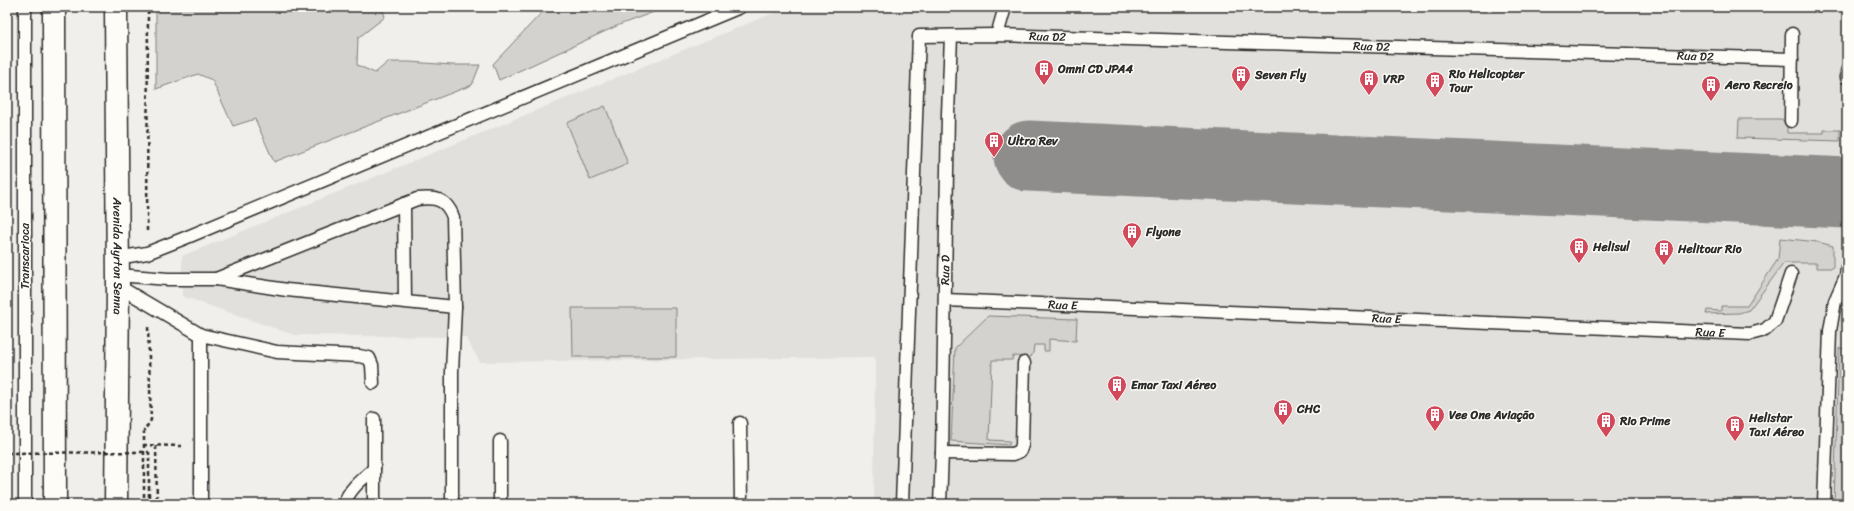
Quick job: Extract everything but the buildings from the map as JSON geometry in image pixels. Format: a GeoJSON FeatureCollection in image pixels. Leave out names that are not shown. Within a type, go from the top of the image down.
{"type":"FeatureCollection","features":[{"type":"Feature","properties":{"kind":"highway"},"geometry":{"type":"LineString","coordinates":[[54,7],[55,504]]}},
{"type":"Feature","properties":{"kind":"highway","name":"Avenida Ayrton Senna"},"geometry":{"type":"LineString","coordinates":[[116,7],[118,273],[116,504]]}},
{"type":"Feature","properties":{"kind":"lane","name":"Transcarioca"},"geometry":{"type":"LineString","coordinates":[[25,7],[25,504]]}},
{"type":"Feature","properties":{"kind":"lane"},"geometry":{"type":"LineString","coordinates":[[118,273],[147,253],[740,7]]}},
{"type":"Feature","properties":{"kind":"lane"},"geometry":{"type":"LineString","coordinates":[[997,35],[1006,7]]}},
{"type":"Feature","properties":{"kind":"lane"},"geometry":{"type":"LineString","coordinates":[[1791,121],[1792,34]]}},
{"type":"Feature","properties":{"kind":"lane","name":"Rua D2"},"geometry":{"type":"LineString","coordinates":[[902,504],[919,36],[997,35],[1792,59]]}},
{"type":"Feature","properties":{"kind":"lane","name":"Rua D"},"geometry":{"type":"LineString","coordinates":[[940,504],[951,36]]}},
{"type":"Feature","properties":{"kind":"lane"},"geometry":{"type":"LineString","coordinates":[[1847,71],[1847,78]]}},
{"type":"Feature","properties":{"kind":"lane"},"geometry":{"type":"LineString","coordinates":[[216,279],[417,199],[431,197],[444,202],[450,208],[452,217],[455,307],[452,372],[452,504]]}},
{"type":"Feature","properties":{"kind":"lane"},"geometry":{"type":"LineString","coordinates":[[404,204],[405,301]]}},
{"type":"Feature","properties":{"kind":"lane"},"geometry":{"type":"LineString","coordinates":[[118,273],[168,279],[216,279],[287,290],[455,307]]}},
{"type":"Feature","properties":{"kind":"lane"},"geometry":{"type":"LineString","coordinates":[[118,273],[201,335],[277,352],[359,356],[369,358],[372,365],[373,383]]}},
{"type":"Feature","properties":{"kind":"lane","name":"Rua E"},"geometry":{"type":"LineString","coordinates":[[945,300],[1750,334],[1765,330],[1775,321],[1791,274]]}},
{"type":"Feature","properties":{"kind":"lane"},"geometry":{"type":"LineString","coordinates":[[1824,504],[1830,331],[1835,301],[1847,275]]}},
{"type":"Feature","properties":{"kind":"lane"},"geometry":{"type":"LineString","coordinates":[[201,335],[201,504]]}},
{"type":"Feature","properties":{"kind":"lane"},"geometry":{"type":"LineString","coordinates":[[942,453],[1013,454],[1020,451],[1022,445],[1024,362]]}},
{"type":"Feature","properties":{"kind":"lane"},"geometry":{"type":"LineString","coordinates":[[374,419],[374,504]]}},
{"type":"Feature","properties":{"kind":"lane"},"geometry":{"type":"LineString","coordinates":[[740,423],[741,504]]}},
{"type":"Feature","properties":{"kind":"lane"},"geometry":{"type":"LineString","coordinates":[[500,441],[500,504]]}},
{"type":"Feature","properties":{"kind":"lane"},"geometry":{"type":"LineString","coordinates":[[344,504],[350,491],[358,482],[374,469]]}},
{"type":"Feature","properties":{"kind":"path"},"geometry":{"type":"LineString","coordinates":[[117,445],[202,445]]}},
{"type":"Feature","properties":{"kind":"path"},"geometry":{"type":"LineString","coordinates":[[156,446],[157,504]]}},
{"type":"Feature","properties":{"kind":"path"},"geometry":{"type":"LineString","coordinates":[[7,453],[149,452],[149,504]]}},
{"type":"Feature","properties":{"kind":"shaded area"},"geometry":{"type":"Polygon","coordinates":[[[156,7],[382,7],[385,17],[358,38],[357,65],[375,73],[388,62],[480,65],[472,85],[274,162],[255,119],[233,126],[212,80],[198,74],[156,89],[156,7]]]}},
{"type":"Feature","properties":{"kind":"shaded area"},"geometry":{"type":"Polygon","coordinates":[[[547,7],[667,7],[619,25],[499,80],[493,64],[547,7]]]}},
{"type":"Feature","properties":{"kind":"shaded area"},"geometry":{"type":"Polygon","coordinates":[[[788,7],[1847,7],[1847,504],[874,504],[875,357],[480,362],[465,337],[294,335],[182,296],[182,256],[788,7]]]}},
{"type":"Feature","properties":{"kind":"shaded area"},"geometry":{"type":"Polygon","coordinates":[[[605,106],[628,164],[590,180],[567,123],[605,106]]]}},
{"type":"Feature","properties":{"kind":"shaded area"},"geometry":{"type":"Polygon","coordinates":[[[1739,119],[1782,119],[1787,127],[1787,133],[1824,133],[1824,130],[1840,130],[1840,141],[1738,138],[1739,119]]]}},
{"type":"Feature","properties":{"kind":"shaded area"},"geometry":{"type":"Polygon","coordinates":[[[1780,238],[1818,242],[1833,246],[1833,268],[1817,268],[1817,263],[1784,263],[1749,310],[1739,313],[1706,314],[1707,310],[1721,311],[1721,306],[1747,306],[1778,259],[1780,238]]]}},
{"type":"Feature","properties":{"kind":"shaded area"},"geometry":{"type":"Polygon","coordinates":[[[572,308],[676,308],[676,357],[573,357],[572,308]]]}},
{"type":"Feature","properties":{"kind":"shaded area"},"geometry":{"type":"Polygon","coordinates":[[[988,316],[1077,319],[1076,341],[1049,339],[1049,351],[1044,351],[1044,345],[1034,345],[1031,357],[1013,356],[1012,360],[992,360],[989,440],[1010,441],[1009,445],[951,441],[955,348],[988,316]]]}},
{"type":"Feature","properties":{"kind":"shaded area"},"geometry":{"type":"Polygon","coordinates":[[[1839,348],[1847,349],[1843,504],[1834,504],[1839,348]]]}},
{"type":"Feature","properties":{"kind":"taxiway"},"geometry":{"type":"LineString","coordinates":[[1029,156],[1847,193]]}},
{"type":"Feature","properties":{"kind":"place","name":"Omni CD JPA4"},"geometry":{"type":"Point","coordinates":[1044,86]}},
{"type":"Feature","properties":{"kind":"place","name":"Seven Fly"},"geometry":{"type":"Point","coordinates":[1241,92]}},
{"type":"Feature","properties":{"kind":"place","name":"VRP"},"geometry":{"type":"Point","coordinates":[1369,96]}},
{"type":"Feature","properties":{"kind":"place","name":"Rio Helicopter Tour"},"geometry":{"type":"Point","coordinates":[1435,98]}},
{"type":"Feature","properties":{"kind":"place","name":"Aero Recreio"},"geometry":{"type":"Point","coordinates":[1711,102]}},
{"type":"Feature","properties":{"kind":"place","name":"Ultra Rev"},"geometry":{"type":"Point","coordinates":[994,158]}},
{"type":"Feature","properties":{"kind":"place","name":"Flyone"},"geometry":{"type":"Point","coordinates":[1132,249]}},
{"type":"Feature","properties":{"kind":"place","name":"Helisul"},"geometry":{"type":"Point","coordinates":[1579,264]}},
{"type":"Feature","properties":{"kind":"place","name":"Helitour Rio"},"geometry":{"type":"Point","coordinates":[1664,266]}},
{"type":"Feature","properties":{"kind":"place","name":"Emar Taxi Aéreo"},"geometry":{"type":"Point","coordinates":[1117,402]}},
{"type":"Feature","properties":{"kind":"place","name":"CHC"},"geometry":{"type":"Point","coordinates":[1283,426]}},
{"type":"Feature","properties":{"kind":"place","name":"Vee One Aviação"},"geometry":{"type":"Point","coordinates":[1435,432]}},
{"type":"Feature","properties":{"kind":"place","name":"Rio Prime"},"geometry":{"type":"Point","coordinates":[1606,438]}},
{"type":"Feature","properties":{"kind":"place","name":"Helistar Taxi Aéreo"},"geometry":{"type":"Point","coordinates":[1735,442]}}]}
